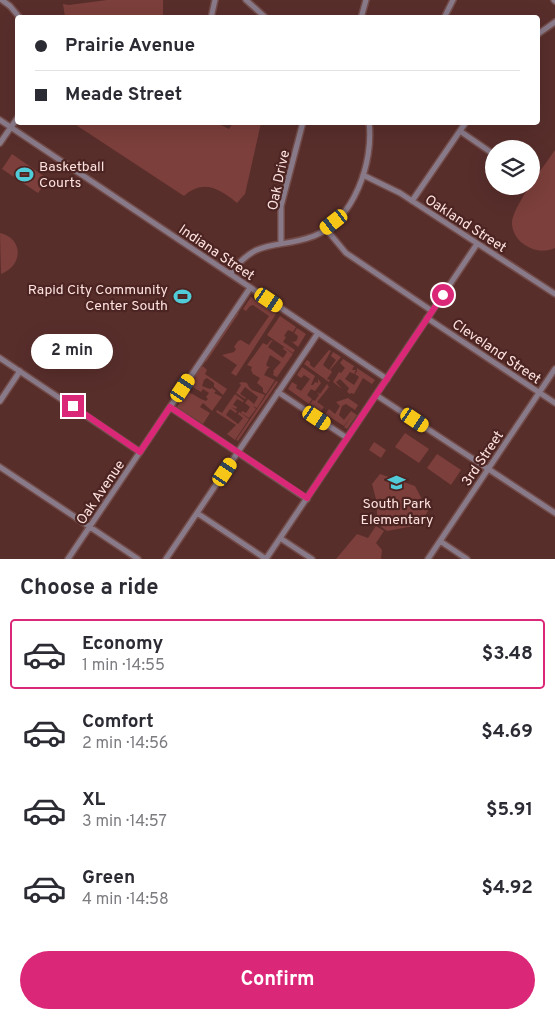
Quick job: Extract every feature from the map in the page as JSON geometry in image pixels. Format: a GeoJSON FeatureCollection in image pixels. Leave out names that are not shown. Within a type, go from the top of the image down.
{"type":"FeatureCollection","features":[{"type":"Feature","properties":{"kind":"street"},"geometry":{"type":"LineString","coordinates":[[2,0],[18,15]]}},
{"type":"Feature","properties":{"kind":"street"},"geometry":{"type":"LineString","coordinates":[[212,15],[215,0]]}},
{"type":"Feature","properties":{"kind":"street"},"geometry":{"type":"LineString","coordinates":[[246,0],[263,15]]}},
{"type":"Feature","properties":{"kind":"street"},"geometry":{"type":"LineString","coordinates":[[362,15],[366,0]]}},
{"type":"Feature","properties":{"kind":"street"},"geometry":{"type":"LineString","coordinates":[[446,15],[454,0]]}},
{"type":"Feature","properties":{"kind":"street"},"geometry":{"type":"LineString","coordinates":[[540,33],[555,22]]}},
{"type":"Feature","properties":{"kind":"street","name":"Indiana Street"},"geometry":{"type":"LineString","coordinates":[[0,120],[386,379]]}},
{"type":"Feature","properties":{"kind":"street"},"geometry":{"type":"LineString","coordinates":[[0,143],[15,121]]}},
{"type":"Feature","properties":{"kind":"street","name":"Oak Drive"},"geometry":{"type":"LineString","coordinates":[[281,242],[281,206],[302,125]]}},
{"type":"Feature","properties":{"kind":"street"},"geometry":{"type":"LineString","coordinates":[[230,274],[246,255],[265,246],[316,235],[334,222],[350,204],[363,175],[370,149],[369,125]]}},
{"type":"Feature","properties":{"kind":"street"},"geometry":{"type":"LineString","coordinates":[[412,201],[464,125]]}},
{"type":"Feature","properties":{"kind":"street"},"geometry":{"type":"LineString","coordinates":[[460,131],[485,148]]}},
{"type":"Feature","properties":{"kind":"street","name":"Oakland Street"},"geometry":{"type":"LineString","coordinates":[[363,175],[388,186],[555,294]]}},
{"type":"Feature","properties":{"kind":"street"},"geometry":{"type":"LineString","coordinates":[[326,228],[346,253],[432,311]]}},
{"type":"Feature","properties":{"kind":"street"},"geometry":{"type":"LineString","coordinates":[[197,513],[266,559],[477,244]]}},
{"type":"Feature","properties":{"kind":"street","name":"Oak Avenue"},"geometry":{"type":"LineString","coordinates":[[68,559],[250,288]]}},
{"type":"Feature","properties":{"kind":"street","name":"Cleveland Street"},"geometry":{"type":"LineString","coordinates":[[427,318],[555,403]]}},
{"type":"Feature","properties":{"kind":"street"},"geometry":{"type":"LineString","coordinates":[[166,559],[318,333]]}},
{"type":"Feature","properties":{"kind":"street"},"geometry":{"type":"LineString","coordinates":[[0,358],[140,452]]}},
{"type":"Feature","properties":{"kind":"street","name":"3rd Street"},"geometry":{"type":"LineString","coordinates":[[428,559],[555,369]]}},
{"type":"Feature","properties":{"kind":"street"},"geometry":{"type":"LineString","coordinates":[[0,401],[20,371]]}},
{"type":"Feature","properties":{"kind":"street"},"geometry":{"type":"LineString","coordinates":[[278,392],[347,438]]}},
{"type":"Feature","properties":{"kind":"street"},"geometry":{"type":"LineString","coordinates":[[376,395],[555,513]]}},
{"type":"Feature","properties":{"kind":"street"},"geometry":{"type":"LineString","coordinates":[[170,407],[307,498]]}},
{"type":"Feature","properties":{"kind":"street"},"geometry":{"type":"LineString","coordinates":[[0,466],[138,559]]}},
{"type":"Feature","properties":{"kind":"street"},"geometry":{"type":"LineString","coordinates":[[280,538],[312,559]]}},
{"type":"Feature","properties":{"kind":"street"},"geometry":{"type":"LineString","coordinates":[[440,541],[467,559]]}},
{"type":"Feature","properties":{"kind":"shaded area"},"geometry":{"type":"Polygon","coordinates":[[[107,0],[163,0],[163,15],[65,15],[63,4],[69,5],[107,0]]]}},
{"type":"Feature","properties":{"kind":"shaded area"},"geometry":{"type":"Polygon","coordinates":[[[76,125],[221,125],[229,129],[232,125],[261,125],[245,194],[237,203],[224,193],[204,187],[191,191],[184,196],[76,125]]]}},
{"type":"Feature","properties":{"kind":"shaded area"},"geometry":{"type":"Polygon","coordinates":[[[555,150],[555,248],[544,251],[536,250],[520,241],[514,233],[512,226],[513,216],[524,195],[540,195],[540,171],[555,150]]]}},
{"type":"Feature","properties":{"kind":"shaded area","name":"Basketball Courts"},"geometry":{"type":"Polygon","coordinates":[[[12,154],[48,179],[38,193],[2,169],[12,154]]]}},
{"type":"Feature","properties":{"kind":"shaded area"},"geometry":{"type":"Polygon","coordinates":[[[0,233],[13,240],[18,252],[14,264],[9,270],[1,274],[0,233]]]}},
{"type":"Feature","properties":{"kind":"shaded area"},"geometry":{"type":"Polygon","coordinates":[[[251,297],[276,314],[236,376],[231,373],[237,365],[222,355],[234,352],[236,349],[234,347],[238,341],[241,340],[249,345],[269,316],[253,305],[246,311],[243,309],[251,297]]]}},
{"type":"Feature","properties":{"kind":"shaded area"},"geometry":{"type":"Polygon","coordinates":[[[237,313],[239,313],[206,362],[205,360],[237,313]]]}},
{"type":"Feature","properties":{"kind":"shaded area"},"geometry":{"type":"Polygon","coordinates":[[[280,316],[296,327],[293,332],[288,330],[283,342],[295,350],[293,353],[267,335],[280,316]]]}},
{"type":"Feature","properties":{"kind":"shaded area"},"geometry":{"type":"Polygon","coordinates":[[[297,328],[306,334],[298,347],[291,341],[297,340],[298,336],[294,333],[297,328]]]}},
{"type":"Feature","properties":{"kind":"shaded area"},"geometry":{"type":"Polygon","coordinates":[[[271,340],[277,343],[272,341],[268,347],[283,358],[287,352],[283,349],[284,347],[293,354],[277,377],[273,375],[273,371],[281,362],[270,355],[266,365],[270,368],[268,368],[264,375],[275,380],[266,394],[257,383],[260,378],[253,374],[252,367],[247,365],[263,343],[267,345],[271,340]]]}},
{"type":"Feature","properties":{"kind":"shaded area"},"geometry":{"type":"Polygon","coordinates":[[[329,350],[331,351],[323,365],[329,370],[336,360],[331,356],[333,352],[341,357],[330,370],[332,372],[327,379],[330,380],[329,382],[304,364],[307,360],[314,368],[329,350]]]}},
{"type":"Feature","properties":{"kind":"shaded area"},"geometry":{"type":"Polygon","coordinates":[[[343,359],[354,366],[352,370],[356,370],[354,374],[350,372],[345,379],[354,385],[359,377],[355,374],[357,368],[375,380],[372,384],[363,378],[354,394],[350,394],[347,392],[349,388],[340,379],[336,382],[342,389],[333,382],[339,372],[341,373],[345,368],[340,363],[343,359]]]}},
{"type":"Feature","properties":{"kind":"shaded area"},"geometry":{"type":"Polygon","coordinates":[[[201,366],[207,370],[205,374],[227,389],[223,395],[214,387],[214,383],[207,378],[204,380],[202,386],[212,388],[216,391],[214,393],[222,397],[212,411],[203,403],[200,407],[210,413],[203,424],[177,407],[180,402],[178,401],[185,391],[206,401],[208,399],[206,397],[209,393],[203,389],[201,392],[191,386],[187,387],[201,366]]]}},
{"type":"Feature","properties":{"kind":"shaded area"},"geometry":{"type":"Polygon","coordinates":[[[302,367],[315,376],[311,385],[315,382],[318,383],[318,379],[321,383],[315,391],[311,389],[307,395],[312,399],[309,404],[288,389],[292,382],[301,391],[310,379],[304,375],[301,378],[297,375],[302,367]]]}},
{"type":"Feature","properties":{"kind":"shaded area"},"geometry":{"type":"Polygon","coordinates":[[[276,381],[278,382],[238,441],[236,440],[276,381]]]}},
{"type":"Feature","properties":{"kind":"shaded area"},"geometry":{"type":"Polygon","coordinates":[[[239,383],[247,383],[252,390],[265,395],[257,408],[253,406],[256,409],[249,418],[241,413],[242,411],[246,413],[250,407],[245,403],[248,399],[254,404],[258,397],[245,387],[240,394],[245,399],[236,393],[241,385],[239,383]]]}},
{"type":"Feature","properties":{"kind":"shaded area"},"geometry":{"type":"Polygon","coordinates":[[[327,384],[329,387],[317,402],[324,407],[321,411],[310,404],[319,395],[317,392],[320,394],[327,384]]]}},
{"type":"Feature","properties":{"kind":"shaded area"},"geometry":{"type":"Polygon","coordinates":[[[235,394],[244,401],[237,399],[233,405],[237,407],[236,409],[231,407],[237,411],[236,413],[230,409],[226,415],[238,424],[243,418],[238,414],[239,412],[249,419],[235,440],[227,434],[236,425],[216,412],[217,410],[222,413],[235,394]]]}},
{"type":"Feature","properties":{"kind":"shaded area"},"geometry":{"type":"Polygon","coordinates":[[[348,398],[358,405],[355,410],[346,404],[342,406],[339,415],[344,420],[351,411],[357,415],[347,429],[344,427],[352,415],[344,426],[325,414],[329,409],[335,414],[340,406],[336,402],[348,398]]]}},
{"type":"Feature","properties":{"kind":"shaded area"},"geometry":{"type":"Polygon","coordinates":[[[405,433],[429,449],[419,463],[395,447],[405,433]]]}},
{"type":"Feature","properties":{"kind":"shaded area"},"geometry":{"type":"Polygon","coordinates":[[[374,442],[386,450],[381,458],[369,450],[374,442]]]}},
{"type":"Feature","properties":{"kind":"shaded area"},"geometry":{"type":"Polygon","coordinates":[[[437,454],[461,470],[451,485],[427,468],[437,454]]]}},
{"type":"Feature","properties":{"kind":"shaded area"},"geometry":{"type":"Polygon","coordinates":[[[380,474],[415,486],[428,511],[419,525],[387,531],[377,524],[377,503],[372,484],[380,474]]]}},
{"type":"Feature","properties":{"kind":"shaded area"},"geometry":{"type":"Polygon","coordinates":[[[376,526],[384,531],[376,543],[382,550],[381,559],[336,559],[357,534],[368,538],[376,526]]]}},
{"type":"Feature","properties":{"kind":"place","name":"Basketball Courts"},"geometry":{"type":"Point","coordinates":[25,174]}},
{"type":"Feature","properties":{"kind":"place","name":"Rapid City Community Center South"},"geometry":{"type":"Point","coordinates":[182,297]}},
{"type":"Feature","properties":{"kind":"place","name":"South Park Elementary"},"geometry":{"type":"Point","coordinates":[397,483]}},
{"type":"Feature","properties":{"kind":"route"},"geometry":{"type":"LineString","coordinates":[[73,406],[140,452],[170,407],[307,498],[443,295]]}}]}
